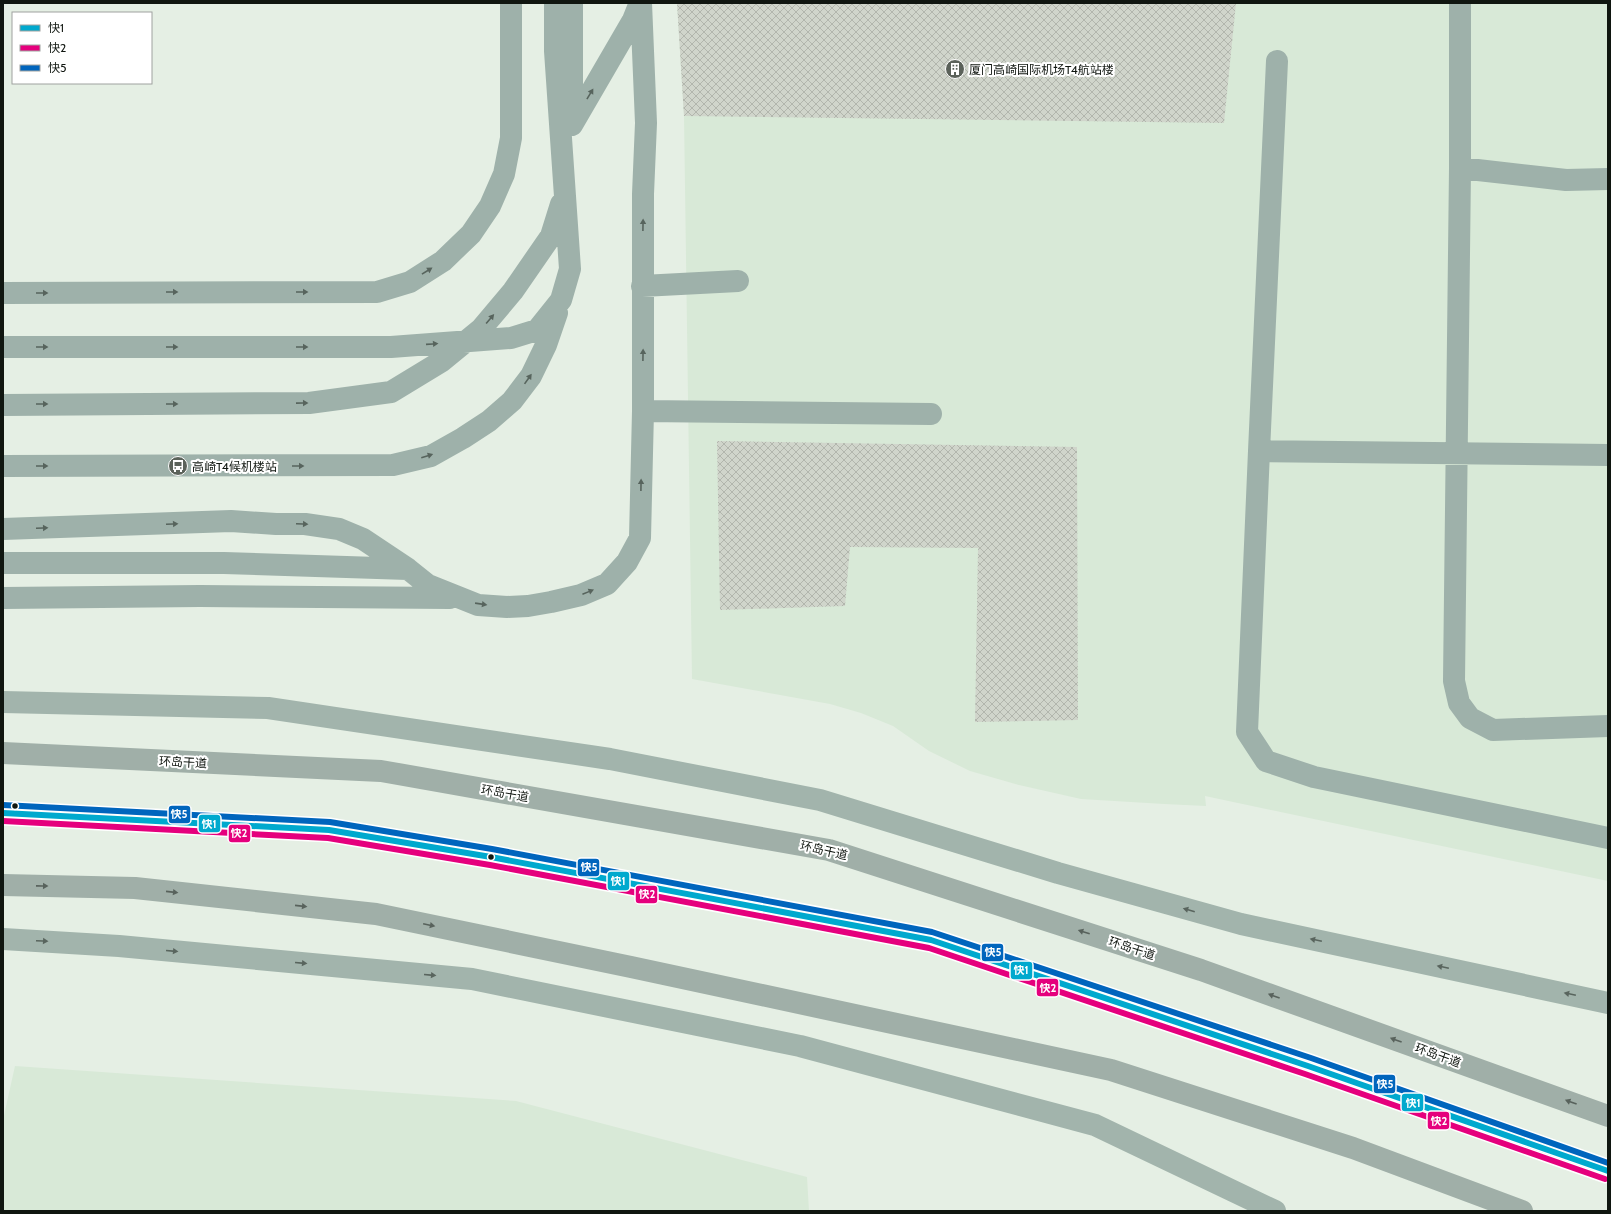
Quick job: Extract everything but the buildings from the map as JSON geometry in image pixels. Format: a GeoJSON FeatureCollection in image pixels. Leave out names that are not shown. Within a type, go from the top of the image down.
{"type":"FeatureCollection","features":[{"type":"Feature","properties":{"kind":"highway","name":"环岛干道"},"geometry":{"type":"LineString","coordinates":[[3,752],[381,771],[829,850],[1201,970],[1608,1116]]}},
{"type":"Feature","properties":{"kind":"highway"},"geometry":{"type":"LineString","coordinates":[[3,886],[135,888],[376,914],[639,968],[1111,1070],[1353,1148],[1522,1211]]}},
{"type":"Feature","properties":{"kind":"main road"},"geometry":{"type":"LineString","coordinates":[[3,702],[268,708],[610,759],[820,800],[1051,871],[1242,924],[1608,1003]]}},
{"type":"Feature","properties":{"kind":"main road"},"geometry":{"type":"LineString","coordinates":[[3,939],[120,946],[472,979],[800,1046],[1095,1125],[1276,1211]]}},
{"type":"Feature","properties":{"kind":"street"},"geometry":{"type":"LineString","coordinates":[[3,293],[377,292],[410,282],[443,261],[470,234],[490,206],[504,174],[511,138],[512,3]]}},
{"type":"Feature","properties":{"kind":"street"},"geometry":{"type":"LineString","coordinates":[[3,466],[392,466],[431,456],[489,421],[512,400],[531,376],[546,345],[562,300],[570,269],[554,51],[555,3]]}},
{"type":"Feature","properties":{"kind":"street"},"geometry":{"type":"LineString","coordinates":[[3,405],[308,403],[391,392],[442,361],[482,329],[513,291],[551,236],[567,185],[572,106],[572,3]]}},
{"type":"Feature","properties":{"kind":"street"},"geometry":{"type":"LineString","coordinates":[[570,128],[634,20],[640,3]]}},
{"type":"Feature","properties":{"kind":"street"},"geometry":{"type":"LineString","coordinates":[[3,529],[231,521],[305,524],[339,529],[363,539],[408,569],[428,585],[457,598],[478,605],[507,607],[528,606],[581,595],[607,584],[627,562],[640,538],[643,411],[643,194],[646,123],[640,3]]}},
{"type":"Feature","properties":{"kind":"street"},"geometry":{"type":"LineString","coordinates":[[1460,3],[1460,168],[1454,681],[1459,703],[1470,718],[1493,730],[1608,726]]}},
{"type":"Feature","properties":{"kind":"street"},"geometry":{"type":"LineString","coordinates":[[1277,61],[1247,732],[1266,761],[1314,778],[1608,838]]}},
{"type":"Feature","properties":{"kind":"street"},"geometry":{"type":"LineString","coordinates":[[1460,168],[1566,180],[1608,179]]}},
{"type":"Feature","properties":{"kind":"street"},"geometry":{"type":"LineString","coordinates":[[642,286],[738,281]]}},
{"type":"Feature","properties":{"kind":"street"},"geometry":{"type":"LineString","coordinates":[[3,347],[391,347],[511,338],[537,330],[562,300]]}},
{"type":"Feature","properties":{"kind":"street"},"geometry":{"type":"LineString","coordinates":[[643,411],[931,414]]}},
{"type":"Feature","properties":{"kind":"street"},"geometry":{"type":"LineString","coordinates":[[1259,451],[1456,452],[1608,455]]}},
{"type":"Feature","properties":{"kind":"street"},"geometry":{"type":"LineString","coordinates":[[3,563],[224,563],[408,569]]}},
{"type":"Feature","properties":{"kind":"street"},"geometry":{"type":"LineString","coordinates":[[3,598],[200,596],[457,598]]}},
{"type":"Feature","properties":{"kind":"street"},"geometry":{"type":"LineString","coordinates":[[3,813],[126,818],[329,830],[491,857],[931,940],[1308,1066],[1608,1171]]}},
{"type":"Feature","properties":{"kind":"shaded area"},"geometry":{"type":"Polygon","coordinates":[[[677,3],[1608,3],[1608,881],[1205,796],[1206,806],[1081,799],[1019,785],[970,771],[929,751],[893,726],[861,713],[830,704],[692,679],[684,116],[677,3]]]}},
{"type":"Feature","properties":{"kind":"shaded area"},"geometry":{"type":"Polygon","coordinates":[[[15,1066],[516,1101],[807,1177],[809,1211],[3,1211],[3,1120],[15,1066]]]}},
{"type":"Feature","properties":{"kind":"transit line","name":"快5"},"geometry":{"type":"LineString","coordinates":[[3,805],[330,822],[492,849],[932,932],[1311,1058],[1608,1163]]}},
{"type":"Feature","properties":{"kind":"transit line","name":"快1"},"geometry":{"type":"LineString","coordinates":[[3,813],[329,830],[491,857],[931,940],[1308,1066],[1608,1171]]}},
{"type":"Feature","properties":{"kind":"transit line","name":"快2"},"geometry":{"type":"LineString","coordinates":[[3,821],[328,838],[490,865],[929,948],[1305,1074],[1605,1179]]}},
{"type":"Feature","properties":{"kind":"place","name":"厦门高崎国际机场T4航站楼"},"geometry":{"type":"Point","coordinates":[955,69]}},
{"type":"Feature","properties":{"kind":"place","name":"高崎T4候机楼站"},"geometry":{"type":"Point","coordinates":[178,466]}}]}
